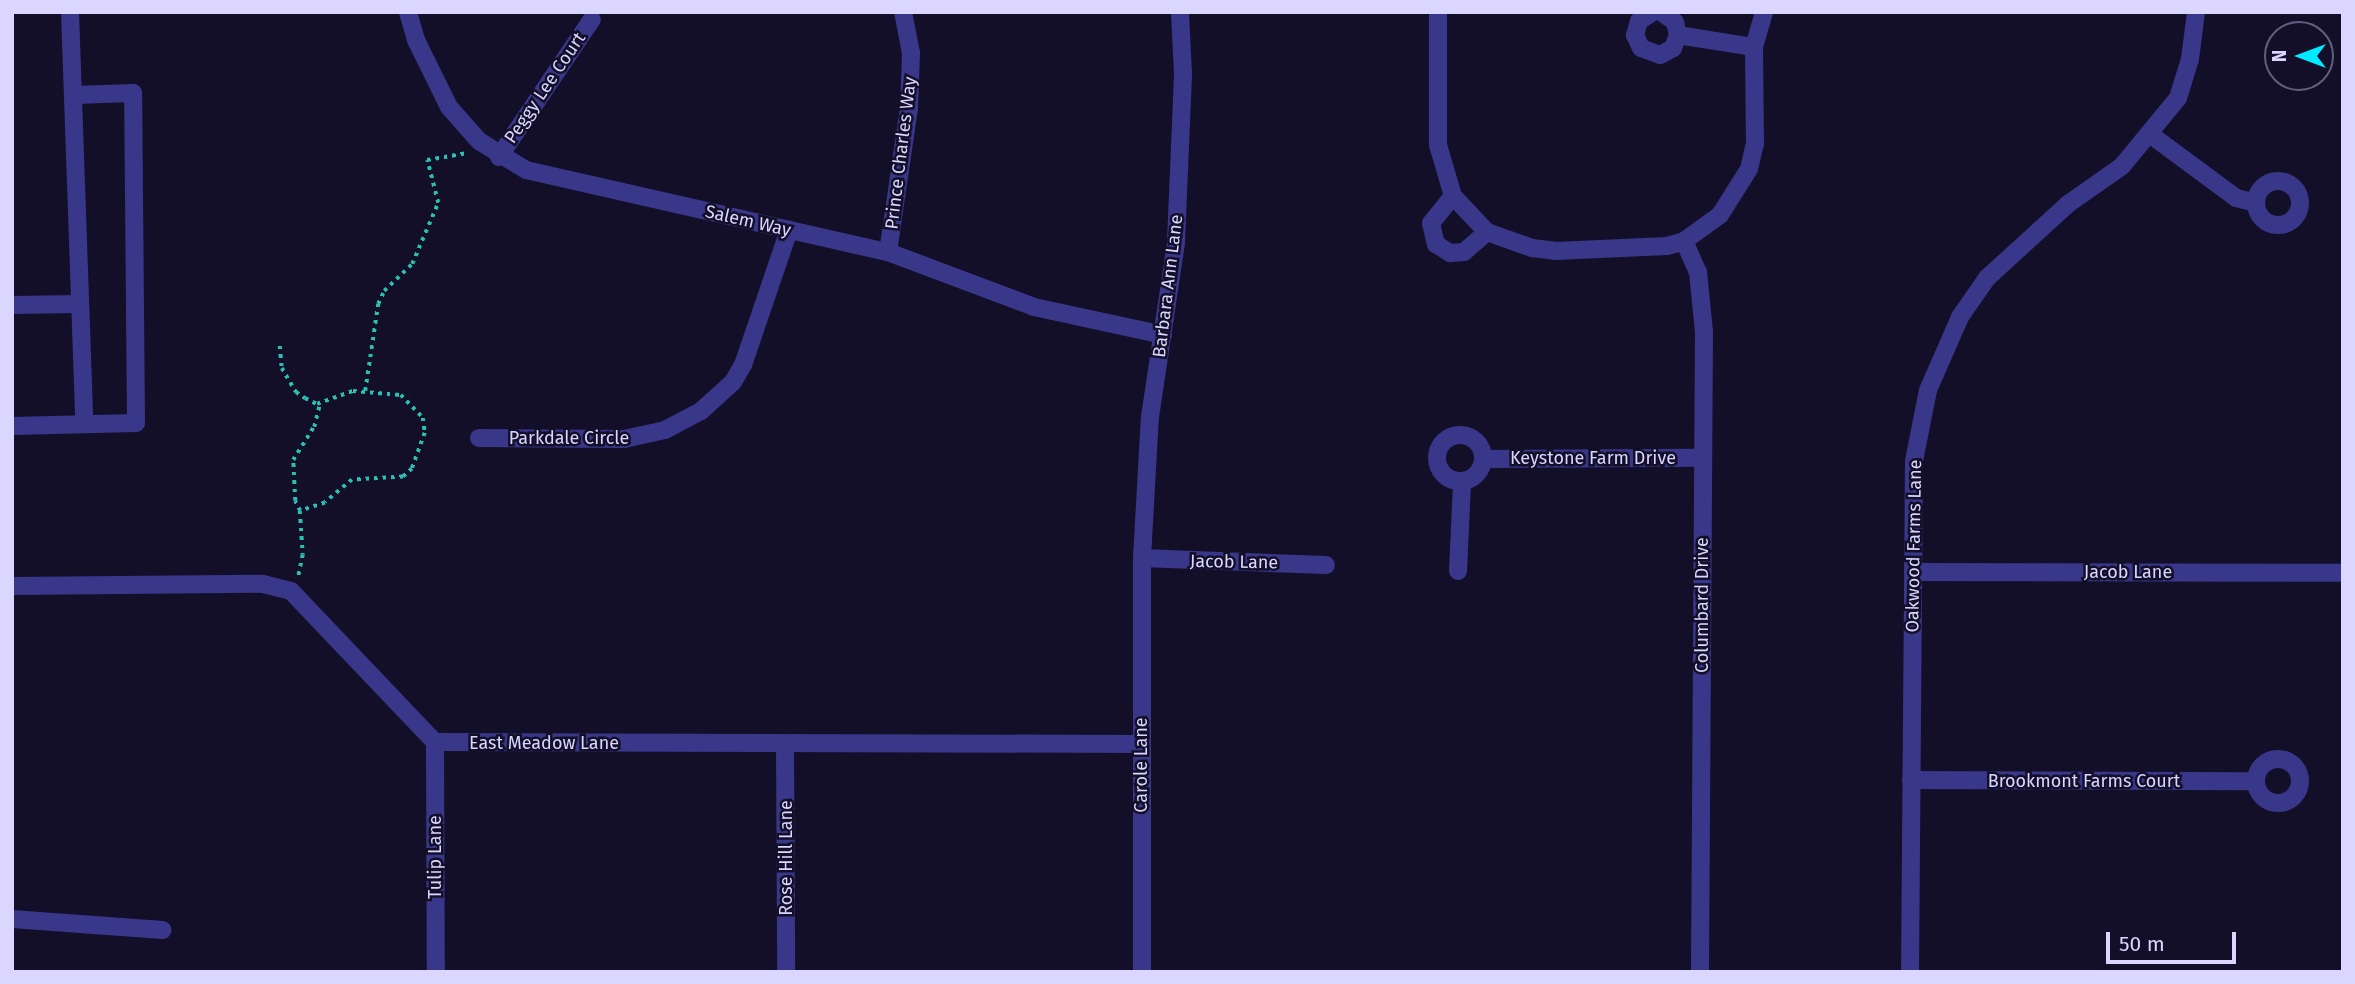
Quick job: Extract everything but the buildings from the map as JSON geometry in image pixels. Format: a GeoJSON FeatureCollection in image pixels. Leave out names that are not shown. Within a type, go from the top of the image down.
{"type":"FeatureCollection","features":[{"type":"Feature","properties":{"kind":"street"},"geometry":{"type":"LineString","coordinates":[[70,12],[84,423]]}},
{"type":"Feature","properties":{"kind":"street","name":"Salem Way"},"geometry":{"type":"LineString","coordinates":[[408,12],[416,40],[449,107],[481,143],[499,157],[526,170],[888,252],[1034,307],[1163,335]]}},
{"type":"Feature","properties":{"kind":"street","name":"Prince Charles Way"},"geometry":{"type":"LineString","coordinates":[[888,252],[909,108],[911,53],[903,12]]}},
{"type":"Feature","properties":{"kind":"street","name":"Barbara Ann Lane"},"geometry":{"type":"LineString","coordinates":[[1142,558],[1150,417],[1176,242],[1181,137],[1180,12]]}},
{"type":"Feature","properties":{"kind":"street"},"geometry":{"type":"LineString","coordinates":[[1438,12],[1438,145],[1453,196],[1487,232],[1532,248],[1555,250],[1650,248],[1684,241],[1720,215],[1749,170],[1757,118],[1754,47],[1764,12]]}},
{"type":"Feature","properties":{"kind":"street"},"geometry":{"type":"LineString","coordinates":[[1653,12],[1636,28],[1641,48],[1660,55],[1673,48],[1678,35],[1675,22],[1661,12]]}},
{"type":"Feature","properties":{"kind":"street","name":"Oakwood Farms Lane"},"geometry":{"type":"LineString","coordinates":[[1910,972],[1914,461],[1922,416],[1941,356],[1960,317],[1987,278],[2068,204],[2122,166],[2151,135],[2178,98],[2190,59],[2196,12]]}},
{"type":"Feature","properties":{"kind":"street","name":"Peggy Lee Court"},"geometry":{"type":"LineString","coordinates":[[499,157],[592,19]]}},
{"type":"Feature","properties":{"kind":"street"},"geometry":{"type":"LineString","coordinates":[[1678,35],[1754,47]]}},
{"type":"Feature","properties":{"kind":"street"},"geometry":{"type":"LineString","coordinates":[[12,426],[136,423],[133,93],[74,95]]}},
{"type":"Feature","properties":{"kind":"street"},"geometry":{"type":"LineString","coordinates":[[2151,135],[2236,198],[2256,203]]}},
{"type":"Feature","properties":{"kind":"street"},"geometry":{"type":"LineString","coordinates":[[1453,196],[1432,223],[1436,244],[1450,253],[1464,252],[1487,232]]}},
{"type":"Feature","properties":{"kind":"street","name":"Parkdale Circle"},"geometry":{"type":"LineString","coordinates":[[479,438],[600,441],[645,437],[702,411],[733,382],[743,365],[789,230]]}},
{"type":"Feature","properties":{"kind":"street","name":"Columbard Drive"},"geometry":{"type":"LineString","coordinates":[[1684,241],[1698,272],[1702,300],[1700,972]]}},
{"type":"Feature","properties":{"kind":"street"},"geometry":{"type":"LineString","coordinates":[[12,304],[78,304]]}},
{"type":"Feature","properties":{"kind":"street"},"geometry":{"type":"LineString","coordinates":[[1457,435],[1473,438],[1483,458],[1479,472],[1462,482],[1441,472],[1437,457],[1443,442],[1457,435]]}},
{"type":"Feature","properties":{"kind":"street","name":"Keystone Farm Drive"},"geometry":{"type":"LineString","coordinates":[[1483,458],[1703,458]]}},
{"type":"Feature","properties":{"kind":"street"},"geometry":{"type":"LineString","coordinates":[[1458,571],[1462,482]]}},
{"type":"Feature","properties":{"kind":"street","name":"Jacob Lane"},"geometry":{"type":"LineString","coordinates":[[1142,558],[1326,565]]}},
{"type":"Feature","properties":{"kind":"street","name":"Carole Lane"},"geometry":{"type":"LineString","coordinates":[[1142,558],[1142,972]]}},
{"type":"Feature","properties":{"kind":"street","name":"Jacob Lane"},"geometry":{"type":"LineString","coordinates":[[1913,572],[2343,573]]}},
{"type":"Feature","properties":{"kind":"street"},"geometry":{"type":"LineString","coordinates":[[12,586],[263,584],[287,590],[304,602],[435,742]]}},
{"type":"Feature","properties":{"kind":"street","name":"East Meadow Lane"},"geometry":{"type":"LineString","coordinates":[[435,742],[1141,744]]}},
{"type":"Feature","properties":{"kind":"street","name":"Tulip Lane"},"geometry":{"type":"LineString","coordinates":[[435,742],[436,972]]}},
{"type":"Feature","properties":{"kind":"street","name":"Rose Hill Lane"},"geometry":{"type":"LineString","coordinates":[[785,744],[786,972]]}},
{"type":"Feature","properties":{"kind":"street","name":"Brookmont Farms Court"},"geometry":{"type":"LineString","coordinates":[[1911,780],[2256,781]]}},
{"type":"Feature","properties":{"kind":"street"},"geometry":{"type":"LineString","coordinates":[[12,919],[163,930]]}},
{"type":"Feature","properties":{"kind":"path"},"geometry":{"type":"LineString","coordinates":[[365,390],[378,304],[384,291],[412,264],[438,203],[427,160],[459,156],[481,143]]}},
{"type":"Feature","properties":{"kind":"path"},"geometry":{"type":"LineString","coordinates":[[280,346],[289,383],[296,392],[320,403],[365,390],[401,395],[423,418],[425,433],[412,469],[403,477],[385,481],[352,480],[325,503],[300,511]]}},
{"type":"Feature","properties":{"kind":"path"},"geometry":{"type":"LineString","coordinates":[[287,590],[300,576],[300,511],[295,501],[293,460],[314,428],[320,403]]}}]}
